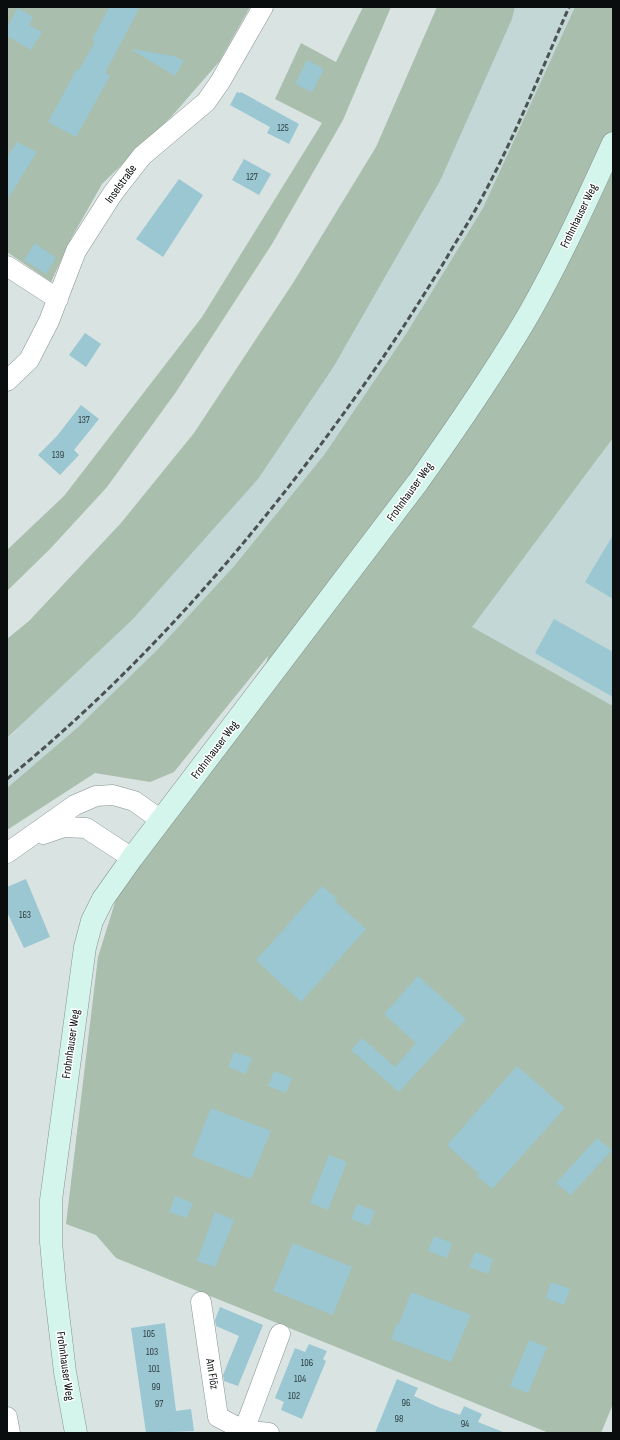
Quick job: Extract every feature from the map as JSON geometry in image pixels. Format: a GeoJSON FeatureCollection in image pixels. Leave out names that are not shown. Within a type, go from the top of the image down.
{"type":"FeatureCollection","features":[{"type":"Feature","properties":{"kind":"main road","name":"Frohnhauser Weg"},"geometry":{"type":"LineString","coordinates":[[76,1433],[65,1372],[54,1272],[51,1242],[51,1200],[84,947],[92,921],[103,899],[132,858],[418,482],[464,418],[530,311],[581,213],[613,143]]}},
{"type":"Feature","properties":{"kind":"street","name":"Inselstraße"},"geometry":{"type":"LineString","coordinates":[[7,381],[29,360],[58,299],[76,251],[114,192],[142,156],[206,102],[220,82],[263,7]]}},
{"type":"Feature","properties":{"kind":"street"},"geometry":{"type":"LineString","coordinates":[[7,266],[58,299]]}},
{"type":"Feature","properties":{"kind":"street"},"geometry":{"type":"LineString","coordinates":[[7,853],[28,840],[75,805],[96,796],[113,795],[134,801],[161,820]]}},
{"type":"Feature","properties":{"kind":"street"},"geometry":{"type":"LineString","coordinates":[[28,840],[64,827],[86,828],[132,858]]}},
{"type":"Feature","properties":{"kind":"street","name":"Am Flöz"},"geometry":{"type":"LineString","coordinates":[[201,1302],[218,1416],[243,1432],[269,1433]]}},
{"type":"Feature","properties":{"kind":"street"},"geometry":{"type":"LineString","coordinates":[[243,1432],[280,1334]]}},
{"type":"Feature","properties":{"kind":"street"},"geometry":{"type":"LineString","coordinates":[[7,1417],[10,1433]]}},
{"type":"Feature","properties":{"kind":"shaded area"},"geometry":{"type":"Polygon","coordinates":[[[515,7],[575,7],[483,208],[406,334],[324,455],[235,565],[159,648],[77,728],[7,788],[7,738],[14,733],[441,179],[512,19],[515,7]]]}},
{"type":"Feature","properties":{"kind":"shaded area"},"geometry":{"type":"Polygon","coordinates":[[[613,438],[613,706],[471,627],[613,438]]]}},
{"type":"Feature","properties":{"kind":"green space"},"geometry":{"type":"Polygon","coordinates":[[[7,7],[250,7],[219,62],[171,117],[102,184],[72,237],[51,282],[7,252],[7,7]]]}},
{"type":"Feature","properties":{"kind":"green space"},"geometry":{"type":"Polygon","coordinates":[[[363,7],[391,7],[343,120],[272,244],[176,392],[107,487],[50,549],[7,591],[7,550],[64,496],[202,317],[322,123],[275,99],[301,43],[336,62],[363,7]]]}},
{"type":"Feature","properties":{"kind":"green space"},"geometry":{"type":"Polygon","coordinates":[[[437,7],[515,7],[512,19],[441,179],[334,366],[258,479],[133,619],[7,738],[7,639],[29,621],[121,523],[194,433],[293,283],[376,147],[437,7]]]}},
{"type":"Feature","properties":{"kind":"green space"},"geometry":{"type":"Polygon","coordinates":[[[575,7],[613,7],[613,438],[472,627],[613,706],[613,1404],[601,1433],[549,1433],[116,1258],[96,1235],[66,1224],[98,957],[117,896],[253,713],[268,656],[174,772],[150,782],[95,773],[7,830],[7,788],[77,728],[159,648],[235,565],[324,455],[406,334],[483,208],[575,7]]]}},
{"type":"Feature","properties":{"kind":"building"},"geometry":{"type":"Polygon","coordinates":[[[109,7],[140,7],[105,73],[110,76],[76,137],[48,122],[77,69],[79,70],[95,42],[92,40],[109,7]]]}},
{"type":"Feature","properties":{"kind":"building"},"geometry":{"type":"Polygon","coordinates":[[[18,8],[33,17],[29,25],[42,32],[31,50],[7,36],[7,27],[18,8]]]}},
{"type":"Feature","properties":{"kind":"building"},"geometry":{"type":"Polygon","coordinates":[[[132,49],[174,56],[184,61],[175,76],[132,49]]]}},
{"type":"Feature","properties":{"kind":"building"},"geometry":{"type":"Polygon","coordinates":[[[307,60],[324,69],[312,92],[295,84],[307,60]]]}},
{"type":"Feature","properties":{"kind":"building"},"geometry":{"type":"Polygon","coordinates":[[[237,92],[241,92],[299,124],[289,144],[267,133],[270,127],[230,105],[237,92]]]}},
{"type":"Feature","properties":{"kind":"building"},"geometry":{"type":"Polygon","coordinates":[[[17,142],[37,152],[7,200],[7,157],[17,142]]]}},
{"type":"Feature","properties":{"kind":"building"},"geometry":{"type":"Polygon","coordinates":[[[244,159],[271,174],[259,195],[232,180],[244,159]]]}},
{"type":"Feature","properties":{"kind":"building"},"geometry":{"type":"Polygon","coordinates":[[[179,179],[203,195],[163,257],[136,239],[179,179]]]}},
{"type":"Feature","properties":{"kind":"building"},"geometry":{"type":"Polygon","coordinates":[[[35,243],[56,258],[46,274],[24,260],[35,243]]]}},
{"type":"Feature","properties":{"kind":"building"},"geometry":{"type":"Polygon","coordinates":[[[85,333],[101,344],[86,367],[69,355],[85,333]]]}},
{"type":"Feature","properties":{"kind":"building"},"geometry":{"type":"Polygon","coordinates":[[[81,405],[99,419],[74,450],[79,455],[60,475],[38,455],[57,436],[81,405]]]}},
{"type":"Feature","properties":{"kind":"building"},"geometry":{"type":"Polygon","coordinates":[[[613,535],[613,599],[585,582],[613,535]]]}},
{"type":"Feature","properties":{"kind":"building"},"geometry":{"type":"Polygon","coordinates":[[[554,619],[613,652],[613,697],[535,653],[554,619]]]}},
{"type":"Feature","properties":{"kind":"building"},"geometry":{"type":"Polygon","coordinates":[[[26,879],[50,937],[24,948],[7,912],[7,887],[26,879]]]}},
{"type":"Feature","properties":{"kind":"building"},"geometry":{"type":"Polygon","coordinates":[[[322,886],[337,899],[335,901],[366,929],[301,1002],[256,960],[322,886]]]}},
{"type":"Feature","properties":{"kind":"building"},"geometry":{"type":"Polygon","coordinates":[[[418,976],[466,1019],[399,1092],[351,1050],[362,1038],[395,1067],[416,1043],[384,1014],[418,976]]]}},
{"type":"Feature","properties":{"kind":"building"},"geometry":{"type":"Polygon","coordinates":[[[234,1052],[252,1058],[246,1074],[228,1067],[234,1052]]]}},
{"type":"Feature","properties":{"kind":"building"},"geometry":{"type":"Polygon","coordinates":[[[517,1066],[565,1108],[492,1189],[477,1176],[479,1174],[447,1145],[517,1066]]]}},
{"type":"Feature","properties":{"kind":"building"},"geometry":{"type":"Polygon","coordinates":[[[274,1071],[292,1078],[286,1093],[268,1086],[274,1071]]]}},
{"type":"Feature","properties":{"kind":"building"},"geometry":{"type":"Polygon","coordinates":[[[211,1108],[271,1131],[251,1179],[192,1156],[211,1108]]]}},
{"type":"Feature","properties":{"kind":"building"},"geometry":{"type":"Polygon","coordinates":[[[597,1138],[612,1150],[571,1195],[556,1183],[597,1138]]]}},
{"type":"Feature","properties":{"kind":"building"},"geometry":{"type":"Polygon","coordinates":[[[329,1155],[347,1162],[328,1210],[310,1203],[329,1155]]]}},
{"type":"Feature","properties":{"kind":"building"},"geometry":{"type":"Polygon","coordinates":[[[175,1196],[193,1203],[187,1218],[169,1212],[175,1196]]]}},
{"type":"Feature","properties":{"kind":"building"},"geometry":{"type":"Polygon","coordinates":[[[357,1204],[375,1211],[369,1226],[351,1219],[357,1204]]]}},
{"type":"Feature","properties":{"kind":"building"},"geometry":{"type":"Polygon","coordinates":[[[215,1212],[234,1220],[215,1267],[197,1261],[215,1212]]]}},
{"type":"Feature","properties":{"kind":"building"},"geometry":{"type":"Polygon","coordinates":[[[434,1236],[452,1243],[447,1258],[428,1251],[434,1236]]]}},
{"type":"Feature","properties":{"kind":"building"},"geometry":{"type":"Polygon","coordinates":[[[293,1243],[352,1267],[333,1315],[273,1291],[293,1243]]]}},
{"type":"Feature","properties":{"kind":"building"},"geometry":{"type":"Polygon","coordinates":[[[475,1252],[493,1259],[488,1274],[469,1267],[475,1252]]]}},
{"type":"Feature","properties":{"kind":"building"},"geometry":{"type":"Polygon","coordinates":[[[551,1282],[570,1289],[564,1305],[546,1298],[551,1282]]]}},
{"type":"Feature","properties":{"kind":"building"},"geometry":{"type":"Polygon","coordinates":[[[411,1292],[471,1315],[451,1362],[391,1339],[397,1323],[399,1324],[411,1292]]]}},
{"type":"Feature","properties":{"kind":"building"},"geometry":{"type":"Polygon","coordinates":[[[220,1307],[263,1325],[238,1386],[224,1381],[223,1375],[239,1336],[216,1326],[215,1320],[220,1307]]]}},
{"type":"Feature","properties":{"kind":"building"},"geometry":{"type":"Polygon","coordinates":[[[165,1323],[176,1411],[191,1409],[194,1431],[146,1433],[131,1328],[165,1323]]]}},
{"type":"Feature","properties":{"kind":"building"},"geometry":{"type":"Polygon","coordinates":[[[529,1340],[547,1347],[528,1393],[510,1386],[529,1340]]]}},
{"type":"Feature","properties":{"kind":"building"},"geometry":{"type":"Polygon","coordinates":[[[309,1344],[327,1351],[323,1359],[326,1361],[302,1419],[281,1410],[284,1402],[275,1398],[295,1348],[305,1352],[309,1344]]]}},
{"type":"Feature","properties":{"kind":"building"},"geometry":{"type":"Polygon","coordinates":[[[397,1379],[418,1388],[414,1396],[460,1415],[464,1406],[482,1414],[478,1422],[503,1433],[375,1433],[397,1379]]]}},
{"type":"Feature","properties":{"kind":"railway"},"geometry":{"type":"LineString","coordinates":[[7,779],[106,691],[152,645],[240,547],[322,443],[394,341],[474,212],[515,132],[569,7]]}}]}
